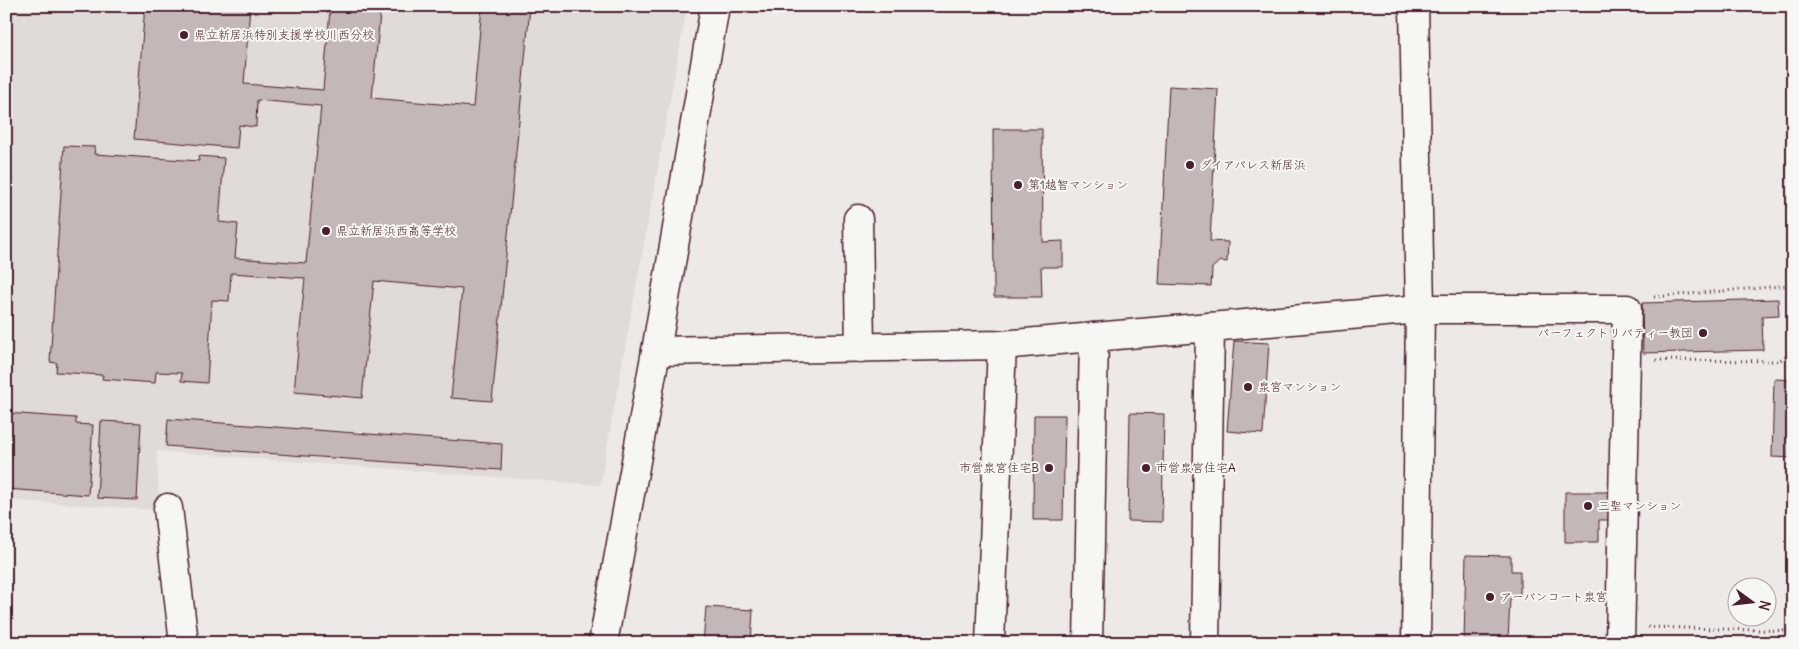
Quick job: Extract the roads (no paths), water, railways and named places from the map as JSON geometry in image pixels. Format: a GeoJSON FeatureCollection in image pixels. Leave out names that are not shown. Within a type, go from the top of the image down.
{"type":"FeatureCollection","features":[{"type":"Feature","properties":{"kind":"street"},"geometry":{"type":"LineString","coordinates":[[603,643],[656,351],[714,6]]}},
{"type":"Feature","properties":{"kind":"street"},"geometry":{"type":"LineString","coordinates":[[1414,6],[1420,309],[1416,643]]}},
{"type":"Feature","properties":{"kind":"street"},"geometry":{"type":"LineString","coordinates":[[858,219],[860,348]]}},
{"type":"Feature","properties":{"kind":"street"},"geometry":{"type":"LineString","coordinates":[[656,351],[1002,345],[1420,309],[1627,309],[1620,635]]}},
{"type":"Feature","properties":{"kind":"street"},"geometry":{"type":"LineString","coordinates":[[1205,643],[1210,327]]}},
{"type":"Feature","properties":{"kind":"street"},"geometry":{"type":"LineString","coordinates":[[1088,643],[1094,337]]}},
{"type":"Feature","properties":{"kind":"street"},"geometry":{"type":"LineString","coordinates":[[990,643],[1002,345]]}},
{"type":"Feature","properties":{"kind":"street"},"geometry":{"type":"LineString","coordinates":[[168,508],[184,643]]}},
{"type":"Feature","properties":{"kind":"place","name":"県立新居浜特別支援学校川西分校"},"geometry":{"type":"Point","coordinates":[184,35]}},
{"type":"Feature","properties":{"kind":"place","name":"ダイアパレス新居浜"},"geometry":{"type":"Point","coordinates":[1190,165]}},
{"type":"Feature","properties":{"kind":"place","name":"第1越智マンション"},"geometry":{"type":"Point","coordinates":[1018,185]}},
{"type":"Feature","properties":{"kind":"place","name":"県立新居浜西高等学校"},"geometry":{"type":"Point","coordinates":[326,231]}},
{"type":"Feature","properties":{"kind":"place","name":"パーフェクトリバティー教団"},"geometry":{"type":"Point","coordinates":[1703,333]}},
{"type":"Feature","properties":{"kind":"place","name":"泉宮マンション"},"geometry":{"type":"Point","coordinates":[1248,387]}},
{"type":"Feature","properties":{"kind":"place","name":"市営泉宮住宅B"},"geometry":{"type":"Point","coordinates":[1049,468]}},
{"type":"Feature","properties":{"kind":"place","name":"市営泉宮住宅A"},"geometry":{"type":"Point","coordinates":[1146,468]}},
{"type":"Feature","properties":{"kind":"place","name":"三聖マンション"},"geometry":{"type":"Point","coordinates":[1588,506]}},
{"type":"Feature","properties":{"kind":"place","name":"アーバンコート泉宮"},"geometry":{"type":"Point","coordinates":[1490,597]}}]}
